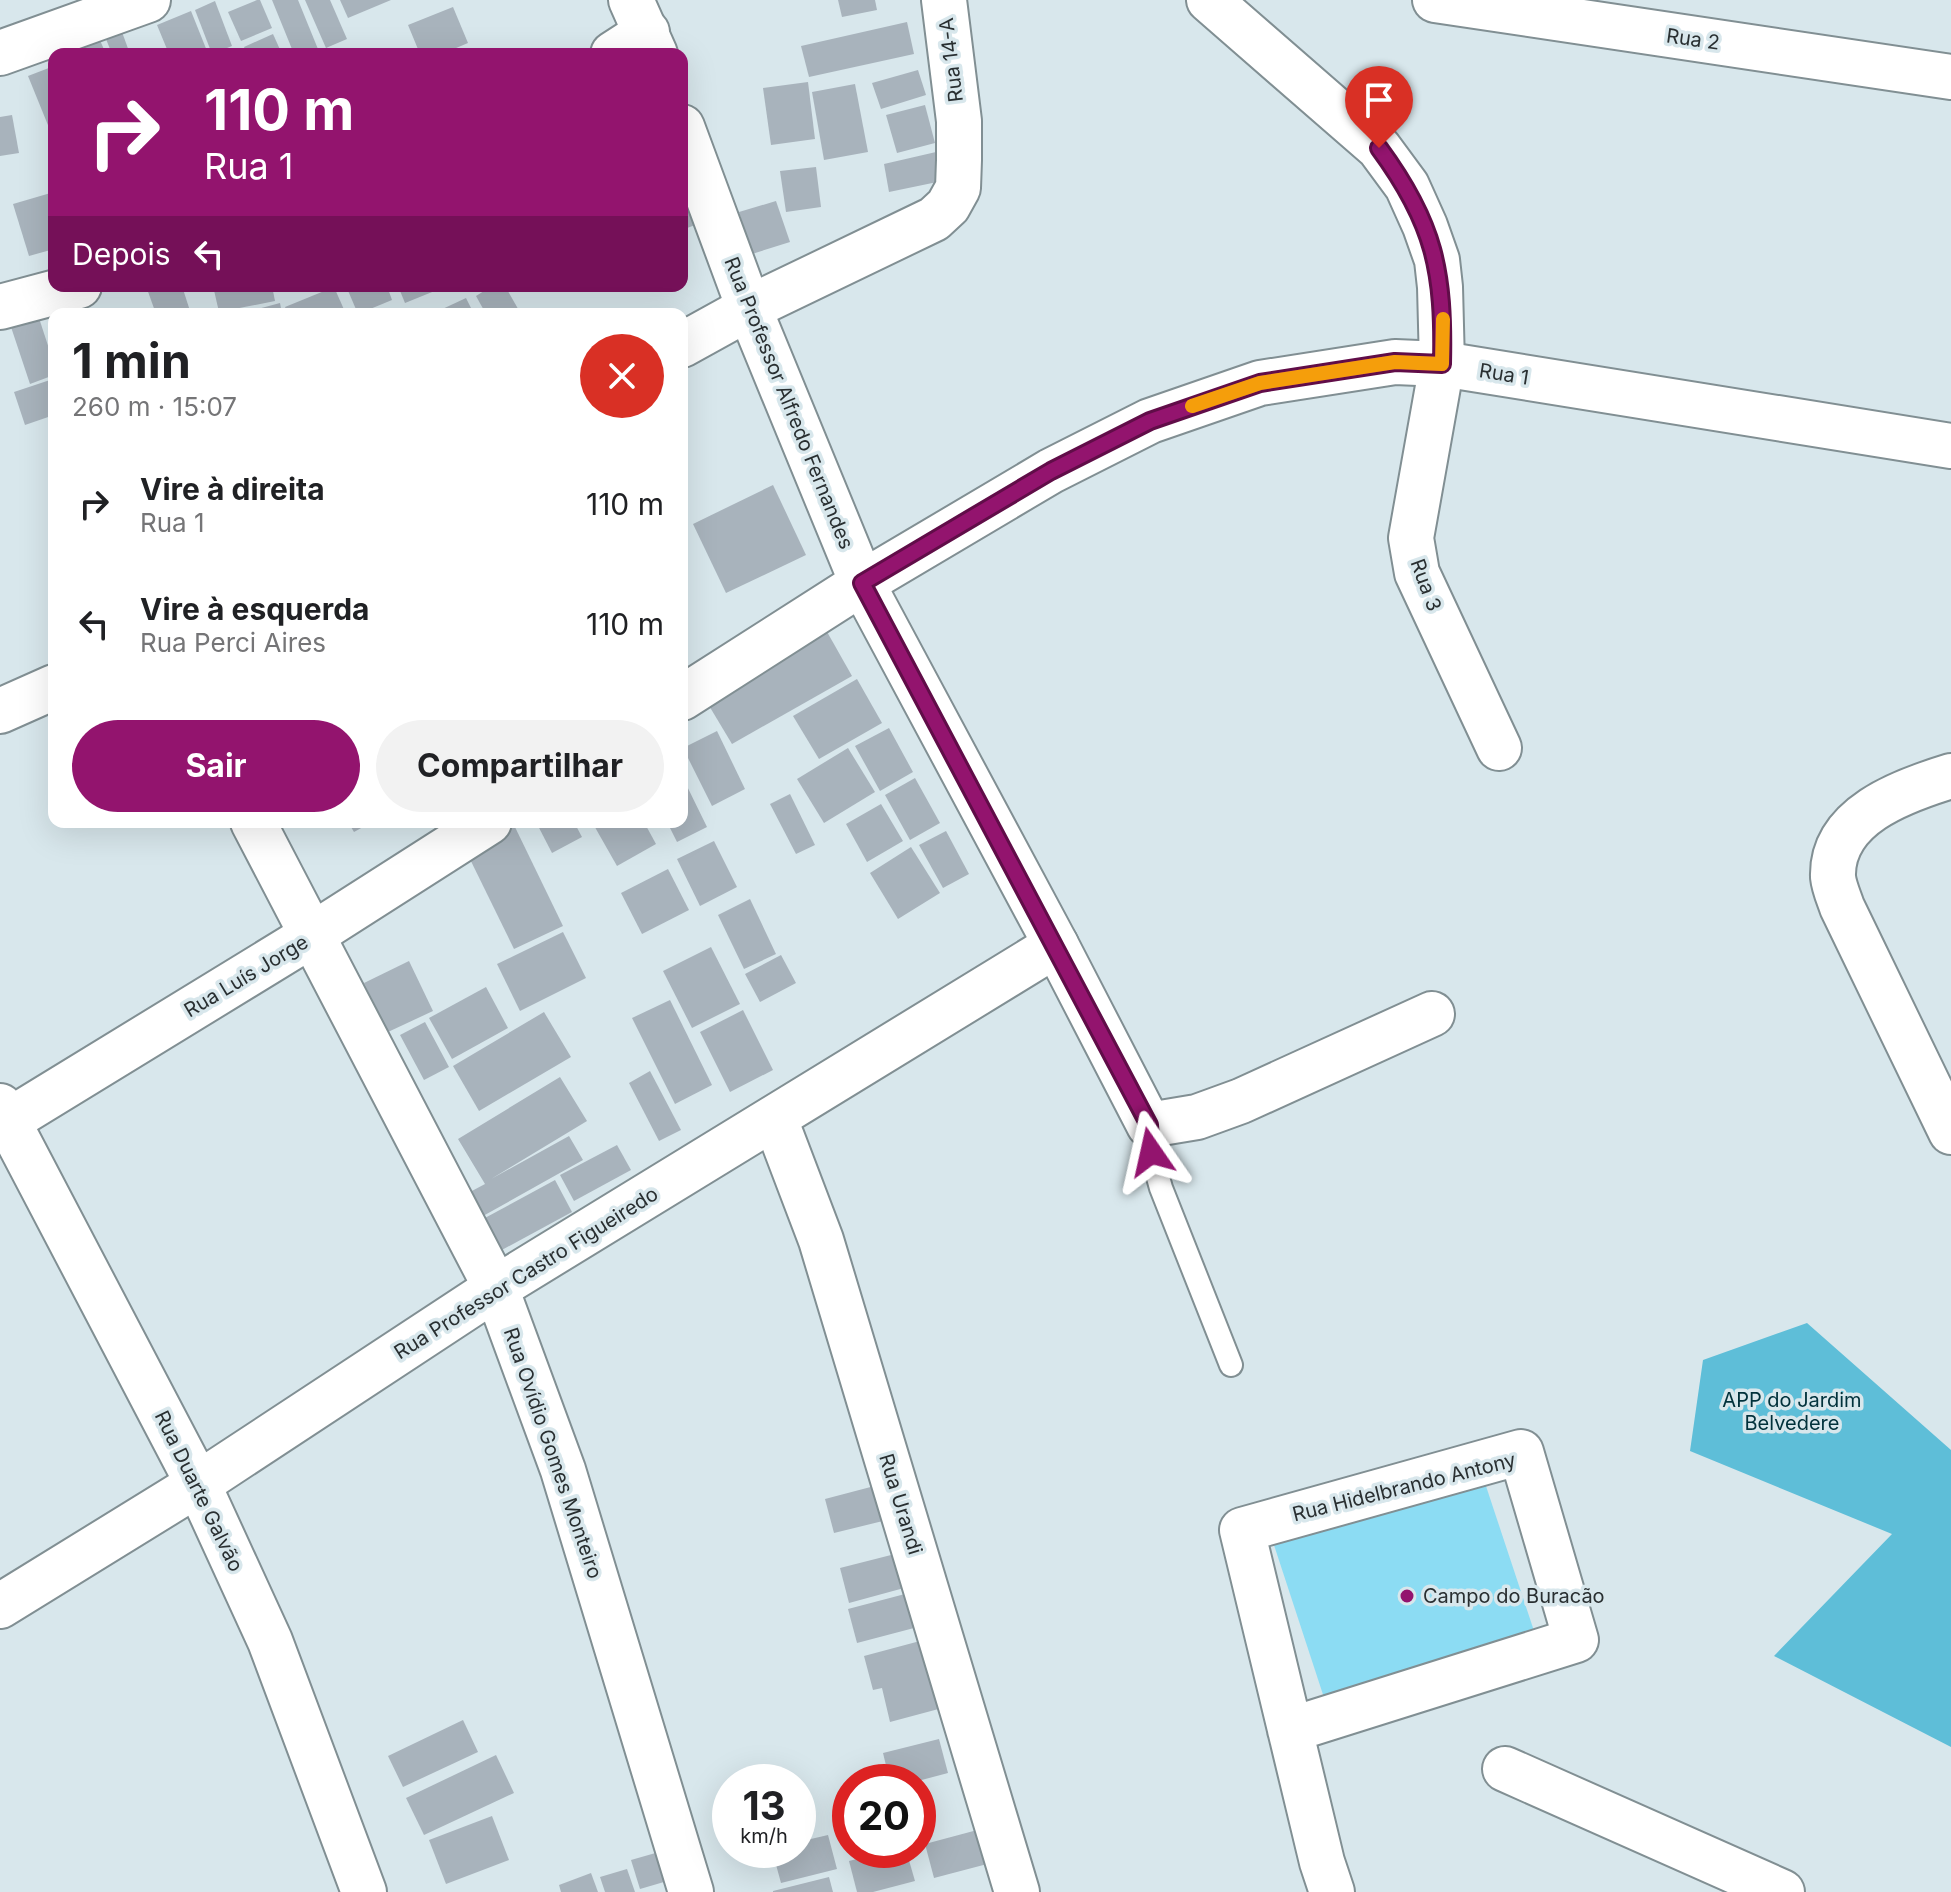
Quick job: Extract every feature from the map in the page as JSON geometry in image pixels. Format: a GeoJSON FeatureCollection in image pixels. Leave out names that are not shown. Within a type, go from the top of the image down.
{"type":"FeatureCollection","features":[{"type":"Feature","properties":{"kind":"street"},"geometry":{"type":"LineString","coordinates":[[0,53],[148,0]]}},
{"type":"Feature","properties":{"kind":"street","name":"Rua 14-A"},"geometry":{"type":"LineString","coordinates":[[688,342],[749,308],[934,219],[948,206],[958,188],[959,121],[944,0]]}},
{"type":"Feature","properties":{"kind":"street","name":"Rua 3"},"geometry":{"type":"LineString","coordinates":[[1209,0],[1379,148],[1407,186],[1437,260],[1443,317],[1442,364],[1411,538],[1417,573],[1499,748]]}},
{"type":"Feature","properties":{"kind":"street","name":"Rua 2"},"geometry":{"type":"LineString","coordinates":[[1435,0],[1951,77]]}},
{"type":"Feature","properties":{"kind":"street","name":"Rua Professor Alfredo Fernandes"},"geometry":{"type":"LineString","coordinates":[[688,143],[749,308],[862,583],[1149,1125]]}},
{"type":"Feature","properties":{"kind":"street"},"geometry":{"type":"LineString","coordinates":[[0,307],[56,292]]}},
{"type":"Feature","properties":{"kind":"street","name":"Rua 1"},"geometry":{"type":"LineString","coordinates":[[862,583],[1051,471],[1150,421],[1260,383],[1395,362],[1442,364],[1951,446]]}},
{"type":"Feature","properties":{"kind":"street"},"geometry":{"type":"LineString","coordinates":[[688,694],[862,583]]}},
{"type":"Feature","properties":{"kind":"street"},"geometry":{"type":"LineString","coordinates":[[0,711],[48,690]]}},
{"type":"Feature","properties":{"kind":"street"},"geometry":{"type":"LineString","coordinates":[[1951,776],[1915,787],[1881,804],[1853,825],[1836,850],[1833,880],[1842,907],[1951,1132]]}},
{"type":"Feature","properties":{"kind":"street","name":"Rua Ovídio Gomes Monteiro"},"geometry":{"type":"LineString","coordinates":[[256,828],[496,1288],[563,1470],[691,1892]]}},
{"type":"Feature","properties":{"kind":"street","name":"Rua Luís Jorge"},"geometry":{"type":"LineString","coordinates":[[3,1117],[312,935],[480,828]]}},
{"type":"Feature","properties":{"kind":"street","name":"Rua Professor Castro Figueiredo"},"geometry":{"type":"LineString","coordinates":[[0,1606],[198,1484],[496,1288],[1056,945]]}},
{"type":"Feature","properties":{"kind":"street"},"geometry":{"type":"LineString","coordinates":[[1149,1125],[1197,1117],[1241,1101],[1432,1014]]}},
{"type":"Feature","properties":{"kind":"street","name":"Rua Duarte Galvão"},"geometry":{"type":"LineString","coordinates":[[3,1117],[198,1484],[270,1641],[364,1892]]}},
{"type":"Feature","properties":{"kind":"street","name":"Rua Urandi"},"geometry":{"type":"LineString","coordinates":[[775,1119],[821,1240],[1017,1892]]}},
{"type":"Feature","properties":{"kind":"street","name":"Rua Hidelbrando Antony"},"geometry":{"type":"LineString","coordinates":[[1290,1730],[1576,1640],[1521,1452],[1242,1530],[1290,1730],[1332,1892]]}},
{"type":"Feature","properties":{"kind":"street"},"geometry":{"type":"LineString","coordinates":[[1505,1769],[1782,1892]]}},
{"type":"Feature","properties":{"kind":"lane"},"geometry":{"type":"LineString","coordinates":[[1149,1125],[1151,1152],[1161,1188],[1231,1365]]}},
{"type":"Feature","properties":{"kind":"shaded area","name":"Campo do Buracão"},"geometry":{"type":"Polygon","coordinates":[[[1481,1471],[1540,1649],[1332,1722],[1273,1542],[1481,1471]]]}},
{"type":"Feature","properties":{"kind":"green space","name":"APP do Jardim Belvedere"},"geometry":{"type":"Polygon","coordinates":[[[1807,1323],[1951,1450],[1951,1747],[1774,1656],[1892,1534],[1690,1451],[1703,1360],[1807,1323]]]}},
{"type":"Feature","properties":{"kind":"building"},"geometry":{"type":"Polygon","coordinates":[[[260,0],[272,28],[241,41],[228,12],[260,0]]]}},
{"type":"Feature","properties":{"kind":"building"},"geometry":{"type":"Polygon","coordinates":[[[272,0],[298,0],[318,48],[292,48],[272,0]]]}},
{"type":"Feature","properties":{"kind":"building"},"geometry":{"type":"Polygon","coordinates":[[[305,0],[330,0],[347,39],[326,48],[305,0]]]}},
{"type":"Feature","properties":{"kind":"building"},"geometry":{"type":"Polygon","coordinates":[[[340,0],[391,0],[348,18],[340,0]]]}},
{"type":"Feature","properties":{"kind":"building"},"geometry":{"type":"Polygon","coordinates":[[[838,0],[875,0],[877,10],[842,17],[838,0]]]}},
{"type":"Feature","properties":{"kind":"building"},"geometry":{"type":"Polygon","coordinates":[[[215,1],[232,46],[210,48],[195,10],[215,1]]]}},
{"type":"Feature","properties":{"kind":"building"},"geometry":{"type":"Polygon","coordinates":[[[453,7],[468,43],[456,48],[418,48],[408,25],[453,7]]]}},
{"type":"Feature","properties":{"kind":"building"},"geometry":{"type":"Polygon","coordinates":[[[191,11],[206,48],[167,48],[157,25],[191,11]]]}},
{"type":"Feature","properties":{"kind":"building"},"geometry":{"type":"Polygon","coordinates":[[[907,22],[914,54],[809,77],[801,46],[907,22]]]}},
{"type":"Feature","properties":{"kind":"building"},"geometry":{"type":"Polygon","coordinates":[[[122,32],[128,48],[110,48],[106,39],[122,32]]]}},
{"type":"Feature","properties":{"kind":"building"},"geometry":{"type":"Polygon","coordinates":[[[273,34],[279,48],[244,48],[273,34]]]}},
{"type":"Feature","properties":{"kind":"building"},"geometry":{"type":"Polygon","coordinates":[[[99,38],[103,48],[75,48],[99,38]]]}},
{"type":"Feature","properties":{"kind":"building"},"geometry":{"type":"Polygon","coordinates":[[[48,68],[48,125],[28,76],[48,68]]]}},
{"type":"Feature","properties":{"kind":"building"},"geometry":{"type":"Polygon","coordinates":[[[918,70],[926,95],[881,109],[872,83],[918,70]]]}},
{"type":"Feature","properties":{"kind":"building"},"geometry":{"type":"Polygon","coordinates":[[[808,82],[815,139],[771,145],[763,88],[808,82]]]}},
{"type":"Feature","properties":{"kind":"building"},"geometry":{"type":"Polygon","coordinates":[[[855,84],[868,152],[824,160],[812,92],[855,84]]]}},
{"type":"Feature","properties":{"kind":"building"},"geometry":{"type":"Polygon","coordinates":[[[925,105],[935,143],[897,153],[886,115],[925,105]]]}},
{"type":"Feature","properties":{"kind":"building"},"geometry":{"type":"Polygon","coordinates":[[[12,115],[19,153],[0,156],[0,117],[12,115]]]}},
{"type":"Feature","properties":{"kind":"building"},"geometry":{"type":"Polygon","coordinates":[[[936,152],[942,181],[889,192],[884,164],[936,152]]]}},
{"type":"Feature","properties":{"kind":"building"},"geometry":{"type":"Polygon","coordinates":[[[816,167],[821,207],[786,212],[780,171],[816,167]]]}},
{"type":"Feature","properties":{"kind":"building"},"geometry":{"type":"Polygon","coordinates":[[[688,183],[703,222],[688,228],[688,183]]]}},
{"type":"Feature","properties":{"kind":"building"},"geometry":{"type":"Polygon","coordinates":[[[48,194],[48,251],[29,256],[13,204],[48,194]]]}},
{"type":"Feature","properties":{"kind":"building"},"geometry":{"type":"Polygon","coordinates":[[[776,201],[790,242],[752,254],[739,212],[776,201]]]}},
{"type":"Feature","properties":{"kind":"building"},"geometry":{"type":"Polygon","coordinates":[[[148,292],[184,292],[189,308],[154,308],[148,292]]]}},
{"type":"Feature","properties":{"kind":"building"},"geometry":{"type":"Polygon","coordinates":[[[214,292],[273,292],[275,301],[239,308],[218,308],[214,292]]]}},
{"type":"Feature","properties":{"kind":"building"},"geometry":{"type":"Polygon","coordinates":[[[322,292],[336,292],[343,308],[285,308],[322,292]]]}},
{"type":"Feature","properties":{"kind":"building"},"geometry":{"type":"Polygon","coordinates":[[[349,292],[389,292],[392,300],[373,308],[355,308],[349,292]]]}},
{"type":"Feature","properties":{"kind":"building"},"geometry":{"type":"Polygon","coordinates":[[[400,292],[432,292],[405,303],[400,292]]]}},
{"type":"Feature","properties":{"kind":"building"},"geometry":{"type":"Polygon","coordinates":[[[482,292],[508,292],[518,308],[483,308],[476,296],[482,292]]]}},
{"type":"Feature","properties":{"kind":"building"},"geometry":{"type":"Polygon","coordinates":[[[466,298],[471,308],[445,308],[466,298]]]}},
{"type":"Feature","properties":{"kind":"building"},"geometry":{"type":"Polygon","coordinates":[[[280,303],[281,308],[262,308],[280,303]]]}},
{"type":"Feature","properties":{"kind":"building"},"geometry":{"type":"Polygon","coordinates":[[[39,318],[48,346],[48,377],[30,384],[11,327],[39,318]]]}},
{"type":"Feature","properties":{"kind":"building"},"geometry":{"type":"Polygon","coordinates":[[[48,381],[48,417],[25,425],[14,392],[48,381]]]}},
{"type":"Feature","properties":{"kind":"building"},"geometry":{"type":"Polygon","coordinates":[[[773,485],[806,555],[726,593],[693,524],[773,485]]]}},
{"type":"Feature","properties":{"kind":"building"},"geometry":{"type":"Polygon","coordinates":[[[826,630],[852,676],[732,744],[705,699],[826,630]]]}},
{"type":"Feature","properties":{"kind":"building"},"geometry":{"type":"Polygon","coordinates":[[[857,679],[882,723],[819,759],[793,716],[857,679]]]}},
{"type":"Feature","properties":{"kind":"building"},"geometry":{"type":"Polygon","coordinates":[[[889,728],[913,772],[880,791],[855,746],[889,728]]]}},
{"type":"Feature","properties":{"kind":"building"},"geometry":{"type":"Polygon","coordinates":[[[717,731],[745,789],[712,806],[688,758],[688,746],[717,731]]]}},
{"type":"Feature","properties":{"kind":"building"},"geometry":{"type":"Polygon","coordinates":[[[848,748],[875,792],[824,823],[797,779],[848,748]]]}},
{"type":"Feature","properties":{"kind":"building"},"geometry":{"type":"Polygon","coordinates":[[[915,778],[940,823],[910,840],[885,795],[915,778]]]}},
{"type":"Feature","properties":{"kind":"building"},"geometry":{"type":"Polygon","coordinates":[[[688,788],[707,827],[677,842],[670,828],[688,828],[688,788]]]}},
{"type":"Feature","properties":{"kind":"building"},"geometry":{"type":"Polygon","coordinates":[[[790,794],[815,845],[796,854],[770,804],[790,794]]]}},
{"type":"Feature","properties":{"kind":"building"},"geometry":{"type":"Polygon","coordinates":[[[881,804],[903,841],[867,862],[846,824],[881,804]]]}},
{"type":"Feature","properties":{"kind":"building"},"geometry":{"type":"Polygon","coordinates":[[[508,828],[515,828],[563,926],[514,949],[465,849],[508,828]]]}},
{"type":"Feature","properties":{"kind":"building"},"geometry":{"type":"Polygon","coordinates":[[[539,828],[577,828],[582,837],[552,853],[539,828]]]}},
{"type":"Feature","properties":{"kind":"building"},"geometry":{"type":"Polygon","coordinates":[[[595,828],[647,828],[656,844],[617,866],[595,828]]]}},
{"type":"Feature","properties":{"kind":"building"},"geometry":{"type":"Polygon","coordinates":[[[946,831],[969,874],[943,888],[919,845],[946,831]]]}},
{"type":"Feature","properties":{"kind":"building"},"geometry":{"type":"Polygon","coordinates":[[[714,841],[737,887],[700,906],[677,859],[714,841]]]}},
{"type":"Feature","properties":{"kind":"building"},"geometry":{"type":"Polygon","coordinates":[[[911,847],[940,893],[898,919],[870,873],[911,847]]]}},
{"type":"Feature","properties":{"kind":"building"},"geometry":{"type":"Polygon","coordinates":[[[668,869],[689,910],[642,934],[621,893],[668,869]]]}},
{"type":"Feature","properties":{"kind":"building"},"geometry":{"type":"Polygon","coordinates":[[[750,899],[776,954],[744,969],[718,915],[750,899]]]}},
{"type":"Feature","properties":{"kind":"building"},"geometry":{"type":"Polygon","coordinates":[[[563,932],[586,978],[520,1011],[497,964],[563,932]]]}},
{"type":"Feature","properties":{"kind":"building"},"geometry":{"type":"Polygon","coordinates":[[[711,947],[740,1004],[692,1028],[663,971],[711,947]]]}},
{"type":"Feature","properties":{"kind":"building"},"geometry":{"type":"Polygon","coordinates":[[[781,955],[796,983],[760,1002],[745,974],[781,955]]]}},
{"type":"Feature","properties":{"kind":"building"},"geometry":{"type":"Polygon","coordinates":[[[409,961],[433,1011],[388,1032],[364,983],[409,961]]]}},
{"type":"Feature","properties":{"kind":"building"},"geometry":{"type":"Polygon","coordinates":[[[486,987],[508,1028],[452,1059],[429,1018],[486,987]]]}},
{"type":"Feature","properties":{"kind":"building"},"geometry":{"type":"Polygon","coordinates":[[[670,1000],[712,1085],[675,1104],[632,1018],[670,1000]]]}},
{"type":"Feature","properties":{"kind":"building"},"geometry":{"type":"Polygon","coordinates":[[[743,1010],[773,1070],[730,1092],[700,1032],[743,1010]]]}},
{"type":"Feature","properties":{"kind":"building"},"geometry":{"type":"Polygon","coordinates":[[[544,1012],[571,1057],[479,1111],[453,1066],[544,1012]]]}},
{"type":"Feature","properties":{"kind":"building"},"geometry":{"type":"Polygon","coordinates":[[[425,1022],[449,1067],[424,1080],[400,1035],[425,1022]]]}},
{"type":"Feature","properties":{"kind":"building"},"geometry":{"type":"Polygon","coordinates":[[[650,1071],[681,1130],[659,1141],[629,1083],[650,1071]]]}},
{"type":"Feature","properties":{"kind":"building"},"geometry":{"type":"Polygon","coordinates":[[[560,1077],[587,1121],[491,1179],[569,1136],[583,1160],[483,1216],[470,1192],[485,1184],[458,1139],[560,1077]]]}},
{"type":"Feature","properties":{"kind":"building"},"geometry":{"type":"Polygon","coordinates":[[[617,1145],[631,1170],[574,1201],[560,1175],[617,1145]]]}},
{"type":"Feature","properties":{"kind":"building"},"geometry":{"type":"Polygon","coordinates":[[[555,1180],[572,1212],[500,1251],[483,1219],[555,1180]]]}},
{"type":"Feature","properties":{"kind":"building"},"geometry":{"type":"Polygon","coordinates":[[[882,1484],[891,1519],[834,1533],[825,1499],[882,1484]]]}},
{"type":"Feature","properties":{"kind":"building"},"geometry":{"type":"Polygon","coordinates":[[[895,1554],[904,1588],[849,1603],[840,1568],[895,1554]]]}},
{"type":"Feature","properties":{"kind":"building"},"geometry":{"type":"Polygon","coordinates":[[[905,1594],[914,1628],[857,1643],[848,1609],[905,1594]]]}},
{"type":"Feature","properties":{"kind":"building"},"geometry":{"type":"Polygon","coordinates":[[[920,1641],[946,1707],[890,1722],[882,1688],[873,1690],[864,1656],[920,1641]]]}},
{"type":"Feature","properties":{"kind":"building"},"geometry":{"type":"Polygon","coordinates":[[[463,1720],[478,1752],[403,1787],[388,1756],[463,1720]]]}},
{"type":"Feature","properties":{"kind":"building"},"geometry":{"type":"Polygon","coordinates":[[[939,1739],[948,1773],[936,1776],[936,1764],[886,1764],[883,1753],[939,1739]]]}},
{"type":"Feature","properties":{"kind":"building"},"geometry":{"type":"Polygon","coordinates":[[[496,1755],[514,1793],[424,1835],[406,1798],[496,1755]]]}},
{"type":"Feature","properties":{"kind":"building"},"geometry":{"type":"Polygon","coordinates":[[[492,1816],[509,1860],[446,1884],[429,1840],[492,1816]]]}},
{"type":"Feature","properties":{"kind":"building"},"geometry":{"type":"Polygon","coordinates":[[[981,1829],[991,1863],[934,1878],[931,1868],[936,1868],[936,1841],[981,1829]]]}},
{"type":"Feature","properties":{"kind":"building"},"geometry":{"type":"Polygon","coordinates":[[[828,1835],[832,1868],[837,1869],[781,1883],[777,1868],[816,1868],[816,1838],[828,1835]]]}},
{"type":"Feature","properties":{"kind":"building"},"geometry":{"type":"Polygon","coordinates":[[[673,1848],[681,1877],[640,1889],[631,1860],[673,1848]]]}},
{"type":"Feature","properties":{"kind":"building"},"geometry":{"type":"Polygon","coordinates":[[[851,1868],[911,1868],[915,1881],[873,1892],[857,1892],[851,1868]]]}},
{"type":"Feature","properties":{"kind":"building"},"geometry":{"type":"Polygon","coordinates":[[[627,1869],[635,1892],[605,1892],[600,1877],[627,1869]]]}},
{"type":"Feature","properties":{"kind":"building"},"geometry":{"type":"Polygon","coordinates":[[[591,1873],[598,1892],[561,1892],[559,1885],[591,1873]]]}},
{"type":"Feature","properties":{"kind":"building"},"geometry":{"type":"Polygon","coordinates":[[[829,1877],[833,1892],[773,1892],[773,1891],[829,1877]]]}},
{"type":"Feature","properties":{"kind":"slow traffic"},"geometry":{"type":"LineString","coordinates":[[1192,406],[1260,383],[1395,362],[1442,364],[1443,319]]}},
{"type":"Feature","properties":{"kind":"place","name":"Campo do Buracão"},"geometry":{"type":"Point","coordinates":[1407,1596]}},
{"type":"Feature","properties":{"kind":"route"},"geometry":{"type":"LineString","coordinates":[[1151,1152],[1149,1125],[862,583],[1051,471],[1150,421],[1260,383],[1395,362],[1442,364],[1443,317],[1437,260],[1407,186],[1379,148]]}}]}
